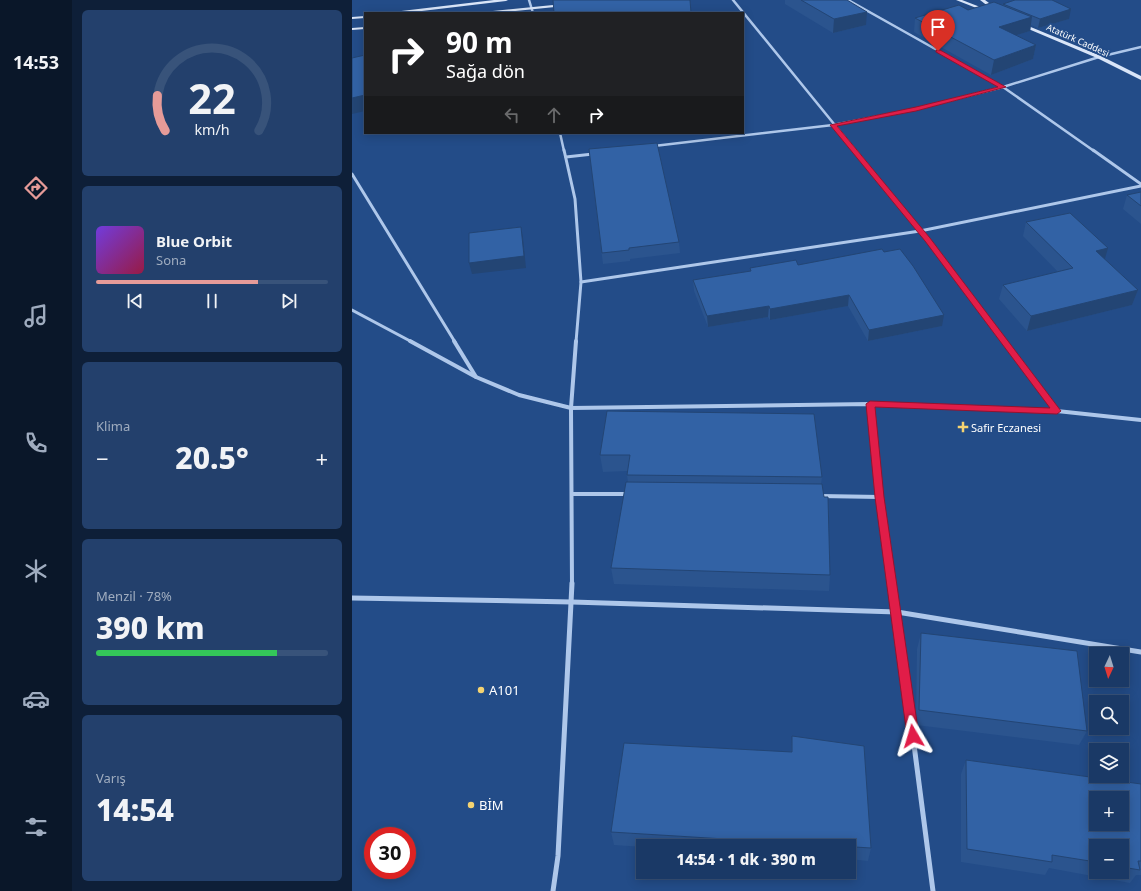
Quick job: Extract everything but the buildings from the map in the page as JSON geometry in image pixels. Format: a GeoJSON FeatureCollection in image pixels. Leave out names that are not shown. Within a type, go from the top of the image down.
{"type":"FeatureCollection","features":[{"type":"Feature","properties":{"kind":"street"},"geometry":{"type":"LineString","coordinates":[[402,12],[506,0]]}},
{"type":"Feature","properties":{"kind":"street"},"geometry":{"type":"LineString","coordinates":[[529,0],[533,12]]}},
{"type":"Feature","properties":{"kind":"street"},"geometry":{"type":"LineString","coordinates":[[733,0],[743,12]]}},
{"type":"Feature","properties":{"kind":"street"},"geometry":{"type":"LineString","coordinates":[[848,0],[1003,87],[1141,185]]}},
{"type":"Feature","properties":{"kind":"street"},"geometry":{"type":"LineString","coordinates":[[958,0],[1001,14],[982,0]]}},
{"type":"Feature","properties":{"kind":"street"},"geometry":{"type":"LineString","coordinates":[[490,12],[570,4]]}},
{"type":"Feature","properties":{"kind":"street"},"geometry":{"type":"LineString","coordinates":[[744,14],[920,230],[1057,411]]}},
{"type":"Feature","properties":{"kind":"street"},"geometry":{"type":"LineString","coordinates":[[352,18],[364,17]]}},
{"type":"Feature","properties":{"kind":"street","name":"Atatürk Caddesi"},"geometry":{"type":"LineString","coordinates":[[1014,21],[1099,57],[1141,78]]}},
{"type":"Feature","properties":{"kind":"street"},"geometry":{"type":"LineString","coordinates":[[352,29],[364,28]]}},
{"type":"Feature","properties":{"kind":"street"},"geometry":{"type":"LineString","coordinates":[[652,146],[833,125],[916,109],[1003,87],[1099,57],[1141,47]]}},
{"type":"Feature","properties":{"kind":"street"},"geometry":{"type":"LineString","coordinates":[[554,891],[558,856],[572,602],[571,408],[581,282],[575,199],[560,134]]}},
{"type":"Feature","properties":{"kind":"street"},"geometry":{"type":"LineString","coordinates":[[566,157],[597,153]]}},
{"type":"Feature","properties":{"kind":"street"},"geometry":{"type":"LineString","coordinates":[[352,174],[476,377]]}},
{"type":"Feature","properties":{"kind":"street"},"geometry":{"type":"LineString","coordinates":[[581,282],[920,230],[1141,185]]}},
{"type":"Feature","properties":{"kind":"street"},"geometry":{"type":"LineString","coordinates":[[352,310],[476,377],[519,395],[571,408],[870,404],[1057,411],[1141,420]]}},
{"type":"Feature","properties":{"kind":"street"},"geometry":{"type":"LineString","coordinates":[[870,404],[880,497],[897,612],[933,891]]}},
{"type":"Feature","properties":{"kind":"street"},"geometry":{"type":"LineString","coordinates":[[572,494],[635,494]]}},
{"type":"Feature","properties":{"kind":"street"},"geometry":{"type":"LineString","coordinates":[[817,496],[880,497]]}},
{"type":"Feature","properties":{"kind":"street"},"geometry":{"type":"LineString","coordinates":[[352,598],[572,602],[897,612],[1141,652]]}},
{"type":"Feature","properties":{"kind":"place","name":"Safir Eczanesi"},"geometry":{"type":"Point","coordinates":[963,427]}},
{"type":"Feature","properties":{"kind":"place","name":"A101"},"geometry":{"type":"Point","coordinates":[481,690]}},
{"type":"Feature","properties":{"kind":"place","name":"BİM"},"geometry":{"type":"Point","coordinates":[471,805]}},
{"type":"Feature","properties":{"kind":"route"},"geometry":{"type":"LineString","coordinates":[[913,736],[880,497],[870,404],[1057,411],[927,239],[833,125],[916,109],[1003,87],[938,51]]}}]}
